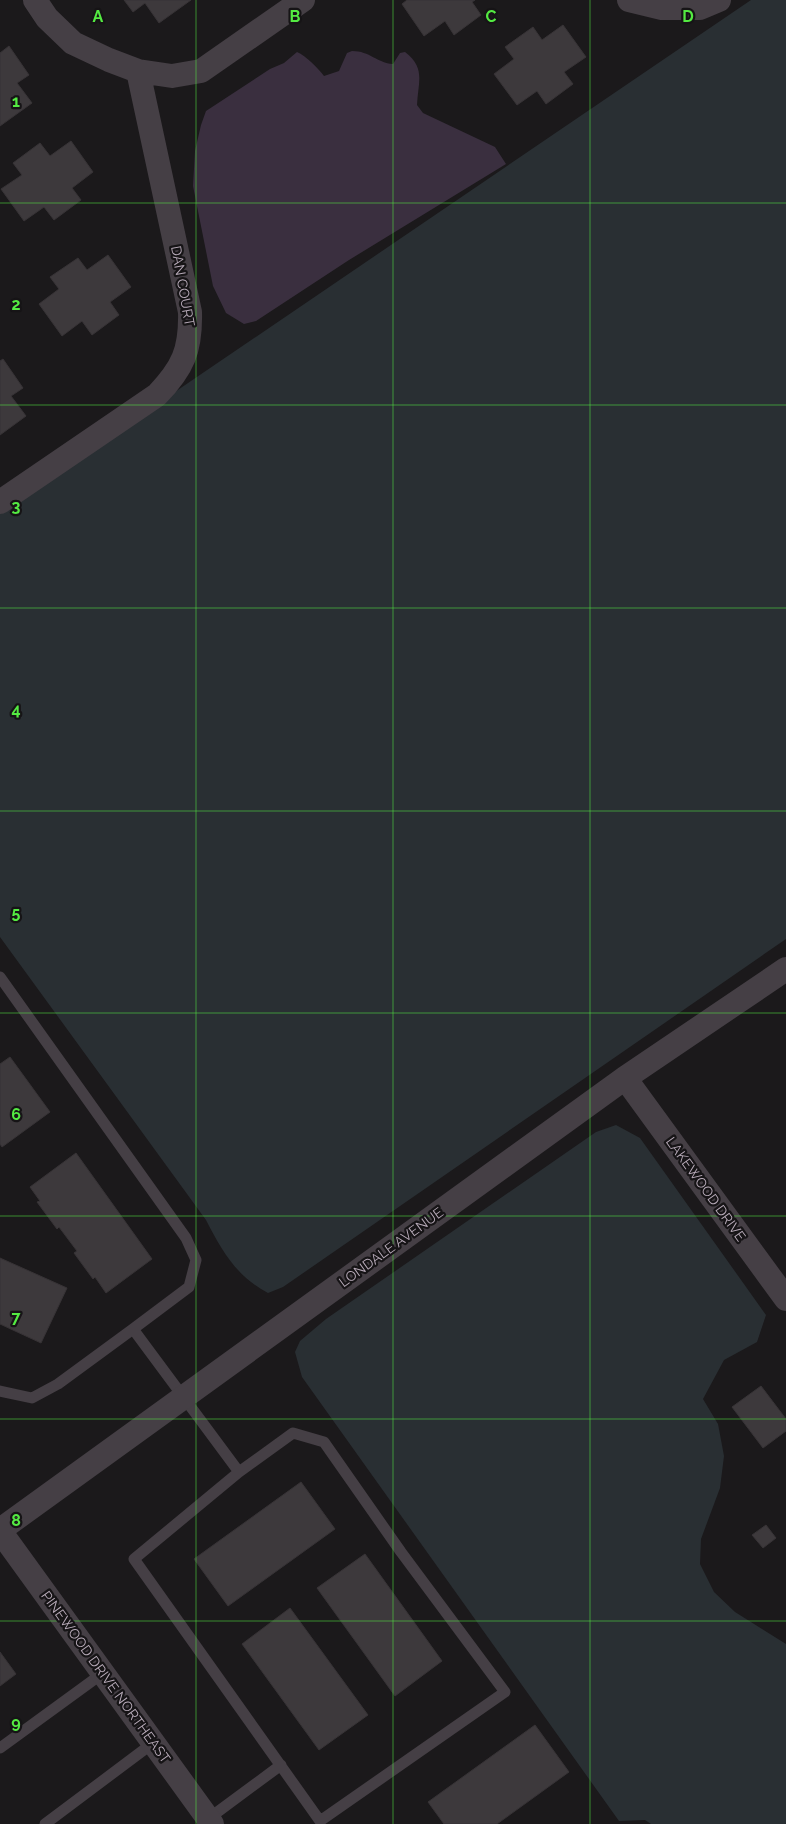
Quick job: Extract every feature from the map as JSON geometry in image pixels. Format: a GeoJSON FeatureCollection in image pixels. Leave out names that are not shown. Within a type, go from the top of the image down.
{"type":"FeatureCollection","features":[{"type":"Feature","properties":{"kind":"street"},"geometry":{"type":"LineString","coordinates":[[35,0],[47,18],[73,43],[138,71],[172,76],[201,71],[304,0]]}},
{"type":"Feature","properties":{"kind":"street"},"geometry":{"type":"LineString","coordinates":[[629,0],[662,8],[700,8],[719,0]]}},
{"type":"Feature","properties":{"kind":"street","name":"DAN COURT"},"geometry":{"type":"LineString","coordinates":[[0,502],[157,394],[180,367],[186,352],[191,332],[190,312],[138,71]]}},
{"type":"Feature","properties":{"kind":"street","name":"LONDALE AVENUE"},"geometry":{"type":"LineString","coordinates":[[0,1530],[625,1078],[786,968]]}},
{"type":"Feature","properties":{"kind":"street","name":"LAKEWOOD DRIVE"},"geometry":{"type":"LineString","coordinates":[[625,1078],[786,1299]]}},
{"type":"Feature","properties":{"kind":"street","name":"PINEWOOD DRIVE NORTHEAST"},"geometry":{"type":"LineString","coordinates":[[0,1530],[210,1821]]}},
{"type":"Feature","properties":{"kind":"lane"},"geometry":{"type":"LineString","coordinates":[[0,978],[186,1238],[196,1260],[189,1287],[58,1384],[32,1398],[0,1391]]}},
{"type":"Feature","properties":{"kind":"lane"},"geometry":{"type":"LineString","coordinates":[[133,1330],[239,1472]]}},
{"type":"Feature","properties":{"kind":"lane"},"geometry":{"type":"LineString","coordinates":[[292,1434],[324,1442],[401,1552],[505,1692],[320,1821],[134,1559],[239,1472],[292,1434]]}},
{"type":"Feature","properties":{"kind":"lane"},"geometry":{"type":"LineString","coordinates":[[0,1748],[102,1673]]}},
{"type":"Feature","properties":{"kind":"lane"},"geometry":{"type":"LineString","coordinates":[[45,1824],[153,1743]]}},
{"type":"Feature","properties":{"kind":"lane"},"geometry":{"type":"LineString","coordinates":[[210,1821],[281,1765]]}},
{"type":"Feature","properties":{"kind":"shaded area"},"geometry":{"type":"Polygon","coordinates":[[[751,0],[786,0],[786,939],[283,1287],[268,1293],[247,1279],[231,1262],[206,1220],[0,937],[0,511],[751,0]]]}},
{"type":"Feature","properties":{"kind":"shaded area"},"geometry":{"type":"Polygon","coordinates":[[[352,51],[364,53],[382,62],[393,64],[400,53],[405,52],[412,58],[418,70],[417,105],[423,113],[495,147],[506,164],[349,260],[256,321],[244,324],[226,313],[213,286],[193,186],[195,151],[206,111],[270,69],[284,63],[297,52],[312,62],[324,76],[339,71],[347,53],[352,51]]]}},
{"type":"Feature","properties":{"kind":"shaded area"},"geometry":{"type":"Polygon","coordinates":[[[616,1125],[640,1138],[766,1315],[757,1342],[724,1360],[703,1399],[718,1424],[724,1456],[720,1488],[701,1539],[700,1564],[714,1592],[735,1612],[786,1644],[786,1824],[651,1824],[645,1820],[619,1821],[302,1377],[295,1352],[300,1341],[326,1319],[596,1132],[616,1125]]]}},
{"type":"Feature","properties":{"kind":"building"},"geometry":{"type":"Polygon","coordinates":[[[124,0],[191,0],[159,23],[145,3],[133,12],[124,0]]]}},
{"type":"Feature","properties":{"kind":"building"},"geometry":{"type":"Polygon","coordinates":[[[407,0],[475,0],[472,2],[481,15],[454,35],[445,21],[424,36],[402,4],[407,0]]]}},
{"type":"Feature","properties":{"kind":"building"},"geometry":{"type":"Polygon","coordinates":[[[563,25],[586,57],[564,72],[573,84],[546,104],[537,91],[517,105],[494,74],[514,59],[505,47],[533,27],[542,40],[563,25]]]}},
{"type":"Feature","properties":{"kind":"building"},"geometry":{"type":"Polygon","coordinates":[[[9,46],[29,75],[17,83],[32,103],[0,126],[0,53],[9,46]]]}},
{"type":"Feature","properties":{"kind":"building"},"geometry":{"type":"Polygon","coordinates":[[[71,141],[93,172],[72,188],[81,200],[54,220],[44,207],[24,221],[1,189],[22,175],[13,163],[40,143],[50,156],[71,141]]]}},
{"type":"Feature","properties":{"kind":"building"},"geometry":{"type":"Polygon","coordinates":[[[108,255],[131,287],[110,302],[119,315],[92,335],[82,321],[62,336],[39,304],[59,289],[50,277],[78,258],[87,270],[108,255]]]}},
{"type":"Feature","properties":{"kind":"building"},"geometry":{"type":"Polygon","coordinates":[[[3,359],[23,388],[11,396],[26,416],[0,435],[0,361],[3,359]]]}},
{"type":"Feature","properties":{"kind":"building"},"geometry":{"type":"Polygon","coordinates":[[[10,1057],[50,1112],[2,1147],[0,1144],[0,1064],[10,1057]]]}},
{"type":"Feature","properties":{"kind":"building"},"geometry":{"type":"Polygon","coordinates":[[[76,1153],[152,1259],[106,1293],[74,1253],[77,1251],[59,1227],[57,1229],[37,1202],[40,1201],[30,1187],[76,1153]]]}},
{"type":"Feature","properties":{"kind":"building"},"geometry":{"type":"Polygon","coordinates":[[[0,1258],[67,1288],[41,1343],[0,1324],[0,1258]]]}},
{"type":"Feature","properties":{"kind":"building"},"geometry":{"type":"Polygon","coordinates":[[[761,1386],[786,1419],[786,1431],[763,1448],[732,1407],[761,1386]]]}},
{"type":"Feature","properties":{"kind":"building"},"geometry":{"type":"Polygon","coordinates":[[[301,1482],[335,1529],[228,1606],[194,1559],[301,1482]]]}},
{"type":"Feature","properties":{"kind":"building"},"geometry":{"type":"Polygon","coordinates":[[[766,1525],[776,1538],[763,1548],[752,1535],[766,1525]]]}},
{"type":"Feature","properties":{"kind":"building"},"geometry":{"type":"Polygon","coordinates":[[[365,1554],[442,1661],[395,1696],[317,1588],[365,1554]]]}},
{"type":"Feature","properties":{"kind":"building"},"geometry":{"type":"Polygon","coordinates":[[[290,1608],[368,1715],[319,1750],[242,1644],[290,1608]]]}},
{"type":"Feature","properties":{"kind":"building"},"geometry":{"type":"Polygon","coordinates":[[[0,1652],[16,1674],[0,1686],[0,1652]]]}},
{"type":"Feature","properties":{"kind":"building"},"geometry":{"type":"Polygon","coordinates":[[[535,1725],[569,1772],[497,1824],[444,1824],[428,1802],[535,1725]]]}}]}
